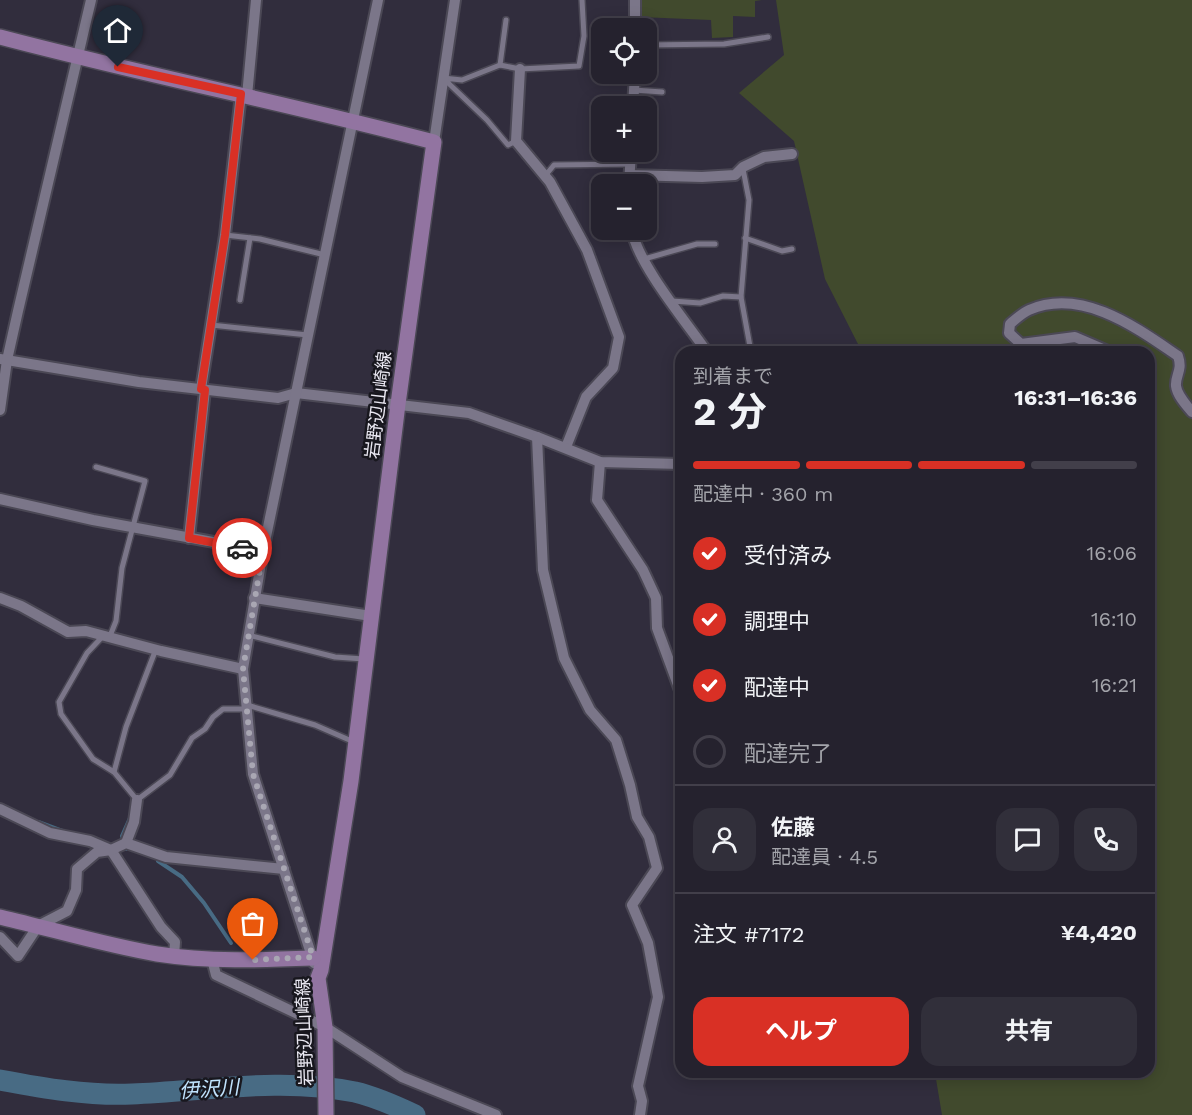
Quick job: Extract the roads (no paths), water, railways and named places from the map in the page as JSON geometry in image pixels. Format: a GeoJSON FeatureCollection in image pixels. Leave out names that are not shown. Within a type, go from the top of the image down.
{"type":"FeatureCollection","features":[{"type":"Feature","properties":{"kind":"main road"},"geometry":{"type":"LineString","coordinates":[[0,37],[434,142]]}},
{"type":"Feature","properties":{"kind":"main road","name":"岩野辺山崎線"},"geometry":{"type":"LineString","coordinates":[[326,1115],[327,1058],[318,978],[356,743],[398,404],[434,142]]}},
{"type":"Feature","properties":{"kind":"main road"},"geometry":{"type":"LineString","coordinates":[[0,917],[122,948],[174,956],[274,960],[313,957]]}},
{"type":"Feature","properties":{"kind":"street"},"geometry":{"type":"LineString","coordinates":[[0,410],[4,360],[91,0]]}},
{"type":"Feature","properties":{"kind":"street"},"geometry":{"type":"LineString","coordinates":[[189,538],[203,389],[256,0]]}},
{"type":"Feature","properties":{"kind":"street"},"geometry":{"type":"LineString","coordinates":[[318,978],[253,774],[243,669],[263,551],[378,0]]}},
{"type":"Feature","properties":{"kind":"street"},"geometry":{"type":"LineString","coordinates":[[434,142],[455,0]]}},
{"type":"Feature","properties":{"kind":"street"},"geometry":{"type":"LineString","coordinates":[[635,0],[635,18]]}},
{"type":"Feature","properties":{"kind":"street"},"geometry":{"type":"LineString","coordinates":[[520,69],[516,141],[545,176],[587,250],[619,338],[613,368],[586,397],[566,447]]}},
{"type":"Feature","properties":{"kind":"street"},"geometry":{"type":"LineString","coordinates":[[634,84],[634,96]]}},
{"type":"Feature","properties":{"kind":"street"},"geometry":{"type":"LineString","coordinates":[[657,176],[735,175],[743,167],[764,157],[792,154]]}},
{"type":"Feature","properties":{"kind":"street"},"geometry":{"type":"LineString","coordinates":[[634,240],[671,301],[703,346]]}},
{"type":"Feature","properties":{"kind":"street"},"geometry":{"type":"LineString","coordinates":[[1096,346],[1075,337],[1021,344],[1009,333],[1010,324],[1027,311],[1046,304],[1078,304],[1129,322],[1178,356],[1181,365],[1176,386],[1183,402],[1192,412]]}},
{"type":"Feature","properties":{"kind":"street"},"geometry":{"type":"LineString","coordinates":[[4,360],[139,382],[278,398],[296,393],[469,413],[537,436],[600,462],[675,464]]}},
{"type":"Feature","properties":{"kind":"street"},"geometry":{"type":"LineString","coordinates":[[537,436],[543,570],[564,658],[590,710],[616,740],[637,817],[650,837],[657,868],[632,905],[648,943],[658,997],[638,1086],[642,1101],[640,1115]]}},
{"type":"Feature","properties":{"kind":"street"},"geometry":{"type":"LineString","coordinates":[[600,462],[597,500],[643,570],[656,598],[657,628],[675,677]]}},
{"type":"Feature","properties":{"kind":"street"},"geometry":{"type":"LineString","coordinates":[[0,500],[133,528],[263,551]]}},
{"type":"Feature","properties":{"kind":"street"},"geometry":{"type":"LineString","coordinates":[[0,598],[21,606],[68,632],[86,631],[156,650],[243,669]]}},
{"type":"Feature","properties":{"kind":"street"},"geometry":{"type":"LineString","coordinates":[[254,598],[371,616]]}},
{"type":"Feature","properties":{"kind":"street"},"geometry":{"type":"LineString","coordinates":[[0,937],[18,956],[38,926],[67,911],[76,890],[77,869],[97,852],[111,850],[126,843],[134,822],[137,800]]}},
{"type":"Feature","properties":{"kind":"street"},"geometry":{"type":"LineString","coordinates":[[0,809],[50,833],[90,841],[111,850],[161,927],[175,942],[174,956]]}},
{"type":"Feature","properties":{"kind":"street"},"geometry":{"type":"LineString","coordinates":[[126,843],[166,857],[284,870]]}},
{"type":"Feature","properties":{"kind":"street"},"geometry":{"type":"LineString","coordinates":[[212,959],[216,975],[325,1027],[402,1077],[496,1115]]}},
{"type":"Feature","properties":{"kind":"lane"},"geometry":{"type":"LineString","coordinates":[[443,78],[462,80],[500,65],[520,69],[579,66],[584,36],[582,0]]}},
{"type":"Feature","properties":{"kind":"lane"},"geometry":{"type":"LineString","coordinates":[[500,65],[506,20]]}},
{"type":"Feature","properties":{"kind":"lane"},"geometry":{"type":"LineString","coordinates":[[657,45],[724,44],[768,38]]}},
{"type":"Feature","properties":{"kind":"lane"},"geometry":{"type":"LineString","coordinates":[[443,78],[487,120],[508,144],[516,141]]}},
{"type":"Feature","properties":{"kind":"lane"},"geometry":{"type":"LineString","coordinates":[[634,90],[662,92]]}},
{"type":"Feature","properties":{"kind":"lane"},"geometry":{"type":"LineString","coordinates":[[545,176],[554,165],[622,174]]}},
{"type":"Feature","properties":{"kind":"lane"},"geometry":{"type":"LineString","coordinates":[[743,167],[749,200],[741,297],[750,346]]}},
{"type":"Feature","properties":{"kind":"lane"},"geometry":{"type":"LineString","coordinates":[[225,235],[250,238],[325,255]]}},
{"type":"Feature","properties":{"kind":"lane"},"geometry":{"type":"LineString","coordinates":[[240,300],[250,238]]}},
{"type":"Feature","properties":{"kind":"lane"},"geometry":{"type":"LineString","coordinates":[[745,238],[782,251],[792,249]]}},
{"type":"Feature","properties":{"kind":"lane"},"geometry":{"type":"LineString","coordinates":[[644,259],[697,244],[714,244]]}},
{"type":"Feature","properties":{"kind":"lane"},"geometry":{"type":"LineString","coordinates":[[671,301],[700,303],[723,296],[741,297]]}},
{"type":"Feature","properties":{"kind":"lane"},"geometry":{"type":"LineString","coordinates":[[211,325],[308,335]]}},
{"type":"Feature","properties":{"kind":"lane"},"geometry":{"type":"LineString","coordinates":[[96,467],[145,481],[118,590],[116,621],[107,636],[87,653],[59,702],[61,714],[93,759],[114,772],[137,800],[170,775],[192,738],[205,729],[213,717],[223,709],[246,707],[315,725],[356,743]]}},
{"type":"Feature","properties":{"kind":"lane"},"geometry":{"type":"LineString","coordinates":[[249,635],[335,657],[366,660]]}},
{"type":"Feature","properties":{"kind":"lane"},"geometry":{"type":"LineString","coordinates":[[114,772],[126,727],[156,650]]}},
{"type":"Feature","properties":{"kind":"waterway"},"geometry":{"type":"LineString","coordinates":[[126,849],[122,836],[130,818]]}},
{"type":"Feature","properties":{"kind":"waterway"},"geometry":{"type":"LineString","coordinates":[[39,822],[63,831]]}},
{"type":"Feature","properties":{"kind":"waterway"},"geometry":{"type":"LineString","coordinates":[[158,861],[182,877],[204,903],[231,943]]}},
{"type":"Feature","properties":{"kind":"waterway","name":"伊沢川"},"geometry":{"type":"LineString","coordinates":[[0,1080],[99,1094],[272,1085],[327,1088],[371,1096],[415,1115]]}}]}
